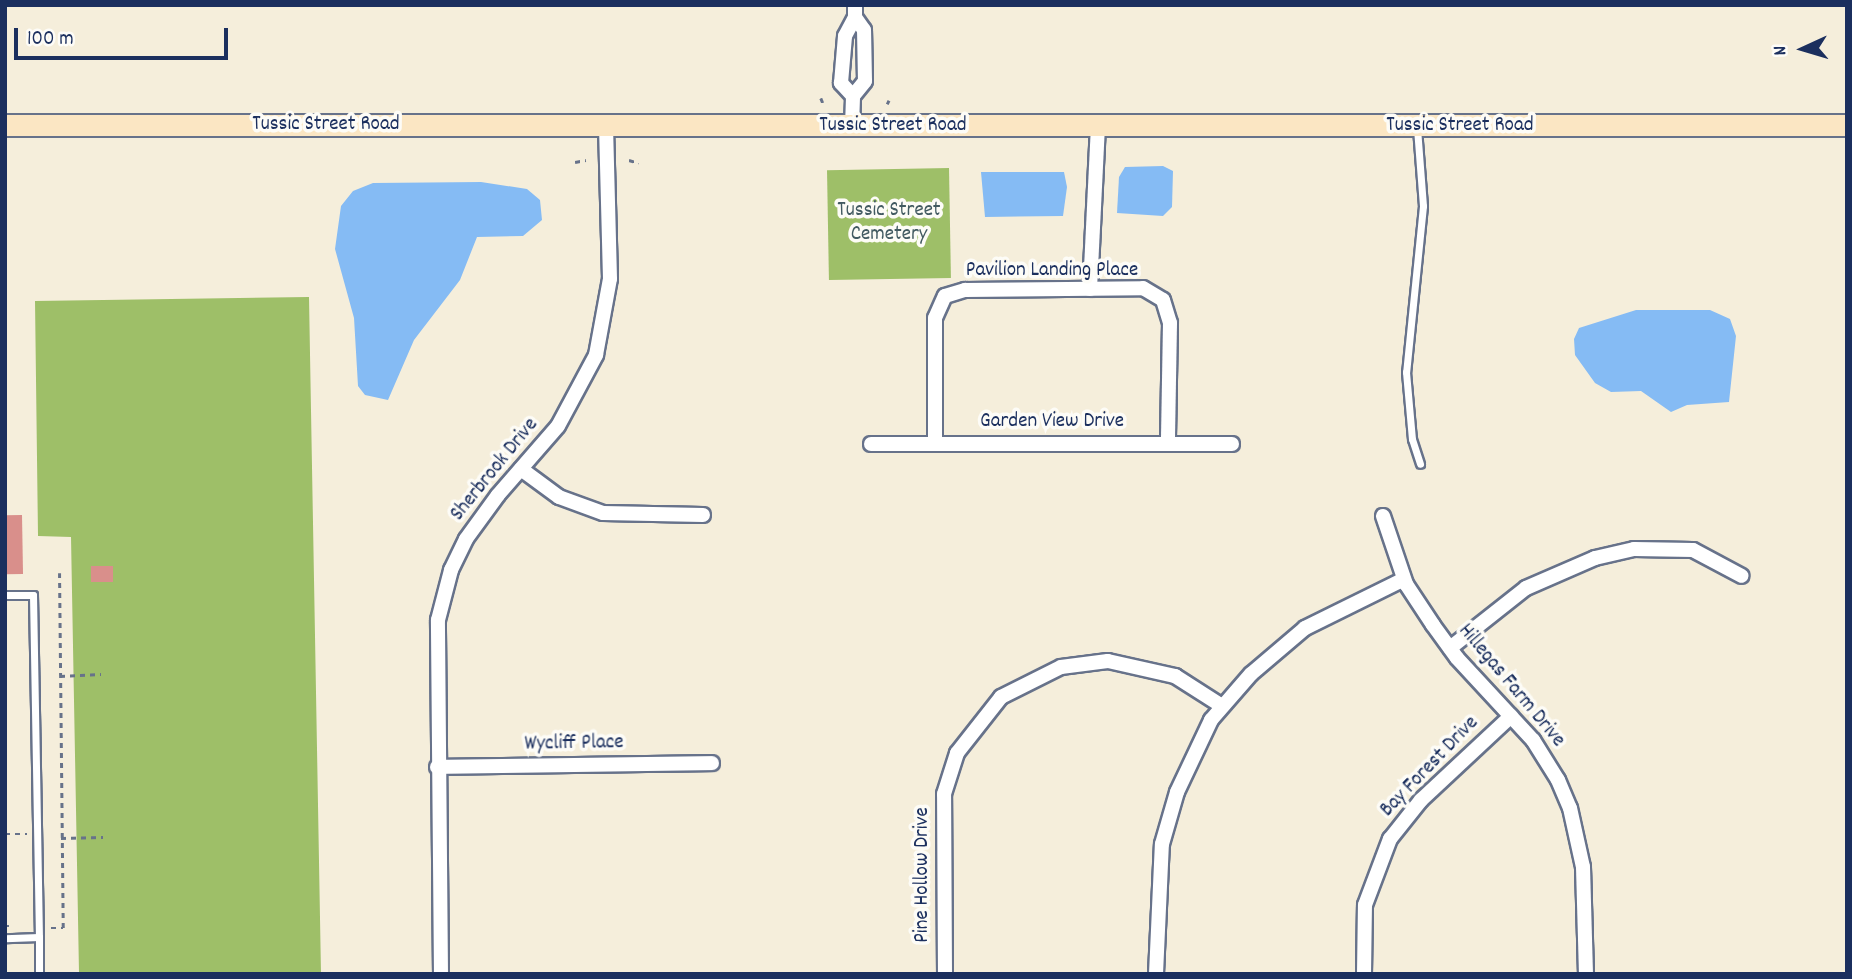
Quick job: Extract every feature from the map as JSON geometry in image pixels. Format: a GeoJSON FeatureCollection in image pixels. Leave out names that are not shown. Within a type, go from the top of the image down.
{"type":"FeatureCollection","features":[{"type":"Feature","properties":{"kind":"main road","name":"Tussic Street Road"},"geometry":{"type":"LineString","coordinates":[[5,125],[1847,125]]}},
{"type":"Feature","properties":{"kind":"street"},"geometry":{"type":"LineString","coordinates":[[853,96],[841,83],[845,36],[855,11]]}},
{"type":"Feature","properties":{"kind":"street"},"geometry":{"type":"LineString","coordinates":[[852,125],[853,96],[865,81],[864,30],[855,11]]}},
{"type":"Feature","properties":{"kind":"street","name":"Sherbrook Drive"},"geometry":{"type":"LineString","coordinates":[[441,974],[435,649],[443,595],[466,540],[572,405],[596,355],[604,326],[610,279],[606,125]]}},
{"type":"Feature","properties":{"kind":"street"},"geometry":{"type":"LineString","coordinates":[[1090,289],[1098,126]]}},
{"type":"Feature","properties":{"kind":"street","name":"Pavilion Landing Place"},"geometry":{"type":"LineString","coordinates":[[935,444],[935,318],[945,296],[965,290],[1143,288],[1163,300],[1170,323],[1168,443]]}},
{"type":"Feature","properties":{"kind":"street","name":"Garden View Drive"},"geometry":{"type":"LineString","coordinates":[[871,443],[1232,444]]}},
{"type":"Feature","properties":{"kind":"street"},"geometry":{"type":"LineString","coordinates":[[521,469],[559,497],[603,513],[703,515]]}},
{"type":"Feature","properties":{"kind":"street","name":"Hillegas Farm Drive"},"geometry":{"type":"LineString","coordinates":[[1384,516],[1404,579],[1450,649],[1547,757],[1570,808],[1583,867],[1586,974]]}},
{"type":"Feature","properties":{"kind":"street"},"geometry":{"type":"LineString","coordinates":[[1450,649],[1526,588],[1595,558],[1634,549],[1693,550],[1742,576]]}},
{"type":"Feature","properties":{"kind":"street"},"geometry":{"type":"LineString","coordinates":[[1156,974],[1157,893],[1168,822],[1177,792],[1222,706],[1259,666],[1305,628],[1404,579]]}},
{"type":"Feature","properties":{"kind":"street","name":"Pine Hollow Drive"},"geometry":{"type":"LineString","coordinates":[[945,974],[944,794],[957,753],[1001,697],[1039,675],[1086,662],[1108,661],[1175,676],[1222,706]]}},
{"type":"Feature","properties":{"kind":"street","name":"Bay Forest Drive"},"geometry":{"type":"LineString","coordinates":[[1364,974],[1365,905],[1390,839],[1422,800],[1511,716]]}},
{"type":"Feature","properties":{"kind":"street","name":"Wycliff Place"},"geometry":{"type":"LineString","coordinates":[[437,767],[712,763]]}},
{"type":"Feature","properties":{"kind":"lane"},"geometry":{"type":"LineString","coordinates":[[1418,125],[1423,206],[1406,372],[1412,439],[1420,464]]}},
{"type":"Feature","properties":{"kind":"lane"},"geometry":{"type":"LineString","coordinates":[[5,595],[33,595],[39,974]]}},
{"type":"Feature","properties":{"kind":"lane"},"geometry":{"type":"LineString","coordinates":[[5,938],[39,937]]}},
{"type":"Feature","properties":{"kind":"path"},"geometry":{"type":"LineString","coordinates":[[821,98],[823,103]]}},
{"type":"Feature","properties":{"kind":"path"},"geometry":{"type":"LineString","coordinates":[[575,162],[586,160]]}},
{"type":"Feature","properties":{"kind":"path"},"geometry":{"type":"LineString","coordinates":[[629,160],[639,163]]}},
{"type":"Feature","properties":{"kind":"path"},"geometry":{"type":"LineString","coordinates":[[51,936],[51,928],[63,928],[59,573]]}},
{"type":"Feature","properties":{"kind":"path"},"geometry":{"type":"LineString","coordinates":[[60,676],[101,674]]}},
{"type":"Feature","properties":{"kind":"path"},"geometry":{"type":"LineString","coordinates":[[5,834],[31,834]]}},
{"type":"Feature","properties":{"kind":"path"},"geometry":{"type":"LineString","coordinates":[[61,838],[103,837]]}},
{"type":"Feature","properties":{"kind":"green space","name":"Tussic Street Cemetery"},"geometry":{"type":"Polygon","coordinates":[[[949,168],[951,278],[829,280],[827,170],[949,168]]]}},
{"type":"Feature","properties":{"kind":"green space"},"geometry":{"type":"Polygon","coordinates":[[[309,297],[321,974],[79,973],[71,537],[38,536],[35,301],[309,297]]]}},
{"type":"Feature","properties":{"kind":"water"},"geometry":{"type":"Polygon","coordinates":[[[1163,166],[1173,171],[1172,207],[1163,216],[1117,213],[1119,177],[1125,167],[1163,166]]]}},
{"type":"Feature","properties":{"kind":"water"},"geometry":{"type":"Polygon","coordinates":[[[981,172],[1064,172],[1067,187],[1063,216],[985,217],[981,172]]]}},
{"type":"Feature","properties":{"kind":"water"},"geometry":{"type":"Polygon","coordinates":[[[481,182],[527,189],[540,200],[542,220],[523,236],[477,237],[460,280],[414,340],[388,400],[365,395],[358,386],[354,318],[335,249],[341,206],[353,191],[373,183],[481,182]]]}},
{"type":"Feature","properties":{"kind":"water"},"geometry":{"type":"Polygon","coordinates":[[[1636,310],[1710,310],[1730,319],[1736,336],[1729,402],[1687,405],[1671,412],[1641,391],[1611,392],[1595,383],[1575,355],[1574,339],[1579,328],[1636,310]]]}},
{"type":"Feature","properties":{"kind":"building"},"geometry":{"type":"Polygon","coordinates":[[[5,515],[22,515],[23,574],[6,574],[5,515]]]}},
{"type":"Feature","properties":{"kind":"building"},"geometry":{"type":"Polygon","coordinates":[[[91,566],[113,566],[113,582],[91,582],[91,566]]]}}]}
